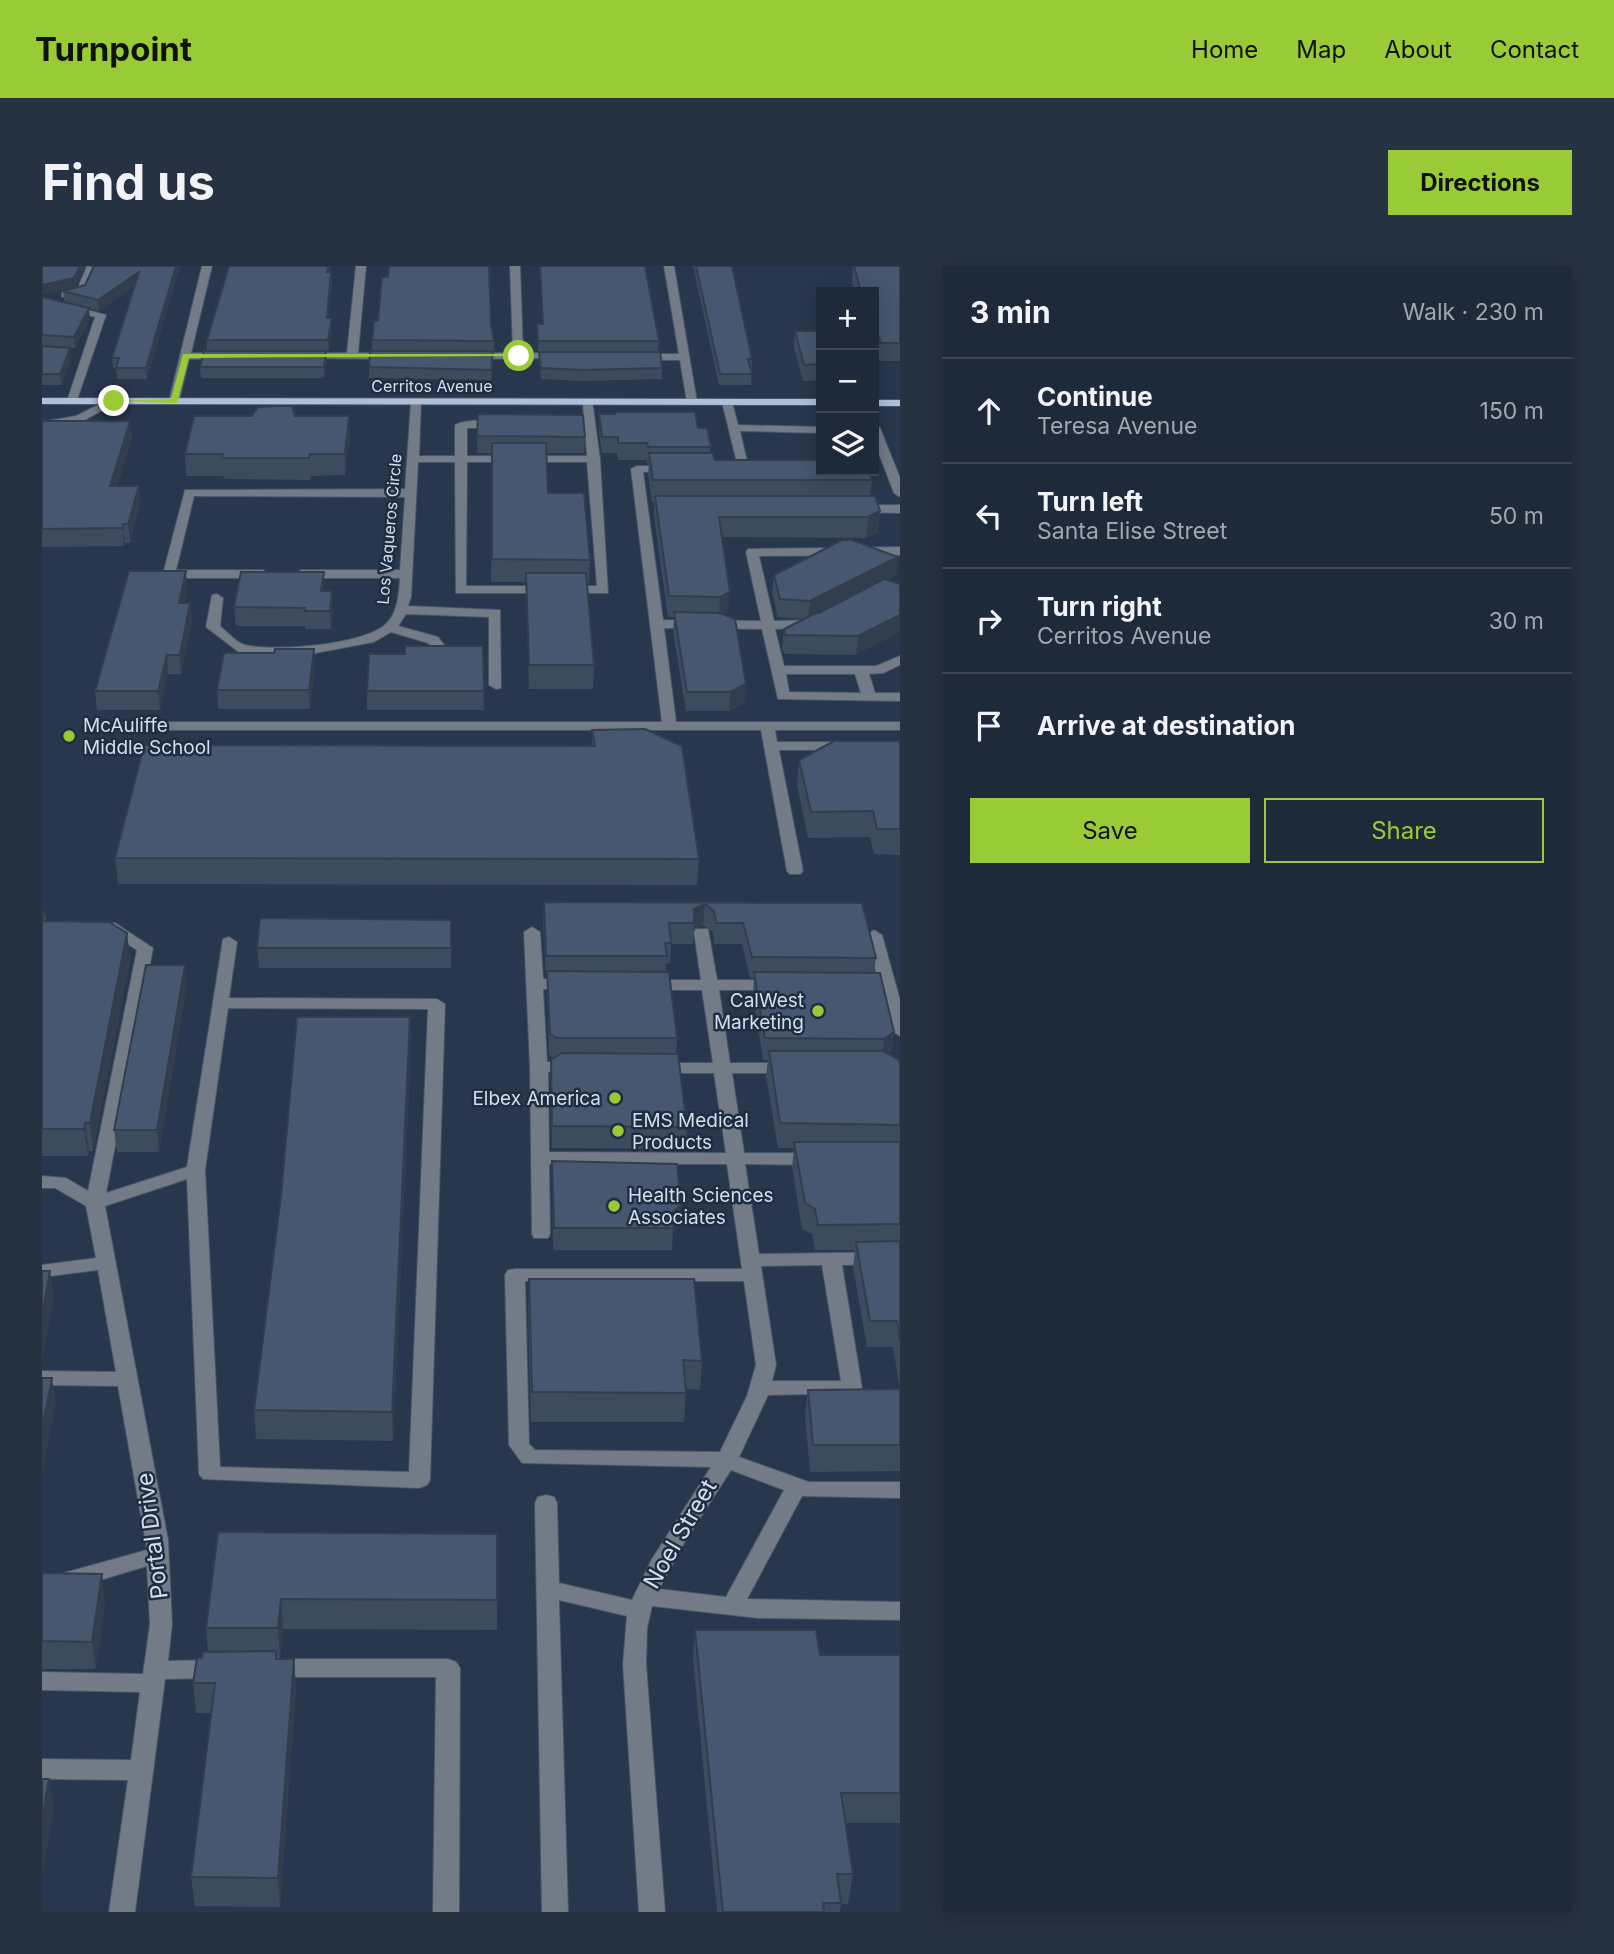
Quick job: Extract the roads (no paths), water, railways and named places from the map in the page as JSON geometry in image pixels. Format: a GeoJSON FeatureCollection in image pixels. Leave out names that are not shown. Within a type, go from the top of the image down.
{"type":"FeatureCollection","features":[{"type":"Feature","properties":{"kind":"main road","name":"Cerritos Avenue"},"geometry":{"type":"LineString","coordinates":[[42,401],[816,402]]}},
{"type":"Feature","properties":{"kind":"main road"},"geometry":{"type":"LineString","coordinates":[[879,403],[900,403]]}},
{"type":"Feature","properties":{"kind":"street"},"geometry":{"type":"LineString","coordinates":[[174,401],[207,266]]}},
{"type":"Feature","properties":{"kind":"street"},"geometry":{"type":"LineString","coordinates":[[352,356],[361,266]]}},
{"type":"Feature","properties":{"kind":"street"},"geometry":{"type":"LineString","coordinates":[[514,266],[519,356]]}},
{"type":"Feature","properties":{"kind":"street"},"geometry":{"type":"LineString","coordinates":[[669,266],[692,402]]}},
{"type":"Feature","properties":{"kind":"street"},"geometry":{"type":"LineString","coordinates":[[75,309],[90,268]]}},
{"type":"Feature","properties":{"kind":"street"},"geometry":{"type":"LineString","coordinates":[[42,300],[80,292]]}},
{"type":"Feature","properties":{"kind":"street"},"geometry":{"type":"LineString","coordinates":[[42,300],[101,315],[81,354],[72,401]]}},
{"type":"Feature","properties":{"kind":"street"},"geometry":{"type":"LineString","coordinates":[[186,356],[241,356]]}},
{"type":"Feature","properties":{"kind":"street"},"geometry":{"type":"LineString","coordinates":[[296,356],[407,356]]}},
{"type":"Feature","properties":{"kind":"street"},"geometry":{"type":"LineString","coordinates":[[463,356],[573,356]]}},
{"type":"Feature","properties":{"kind":"street"},"geometry":{"type":"LineString","coordinates":[[628,357],[683,358]]}},
{"type":"Feature","properties":{"kind":"street"},"geometry":{"type":"LineString","coordinates":[[42,425],[62,425],[84,418],[114,401]]}},
{"type":"Feature","properties":{"kind":"street","name":"Los Vaqueros Circle"},"geometry":{"type":"LineString","coordinates":[[217,597],[213,627],[240,649],[288,650],[344,645],[369,639],[390,628],[401,610],[406,574],[416,402]]}},
{"type":"Feature","properties":{"kind":"street"},"geometry":{"type":"LineString","coordinates":[[460,590],[604,590],[588,402]]}},
{"type":"Feature","properties":{"kind":"street"},"geometry":{"type":"LineString","coordinates":[[727,402],[733,428],[736,469],[769,469]]}},
{"type":"Feature","properties":{"kind":"street"},"geometry":{"type":"LineString","coordinates":[[460,612],[461,425],[512,425]]}},
{"type":"Feature","properties":{"kind":"street"},"geometry":{"type":"LineString","coordinates":[[551,425],[590,426]]}},
{"type":"Feature","properties":{"kind":"street"},"geometry":{"type":"LineString","coordinates":[[733,428],[816,430]]}},
{"type":"Feature","properties":{"kind":"street"},"geometry":{"type":"LineString","coordinates":[[879,439],[899,487]]}},
{"type":"Feature","properties":{"kind":"street"},"geometry":{"type":"LineString","coordinates":[[412,458],[594,459]]}},
{"type":"Feature","properties":{"kind":"street"},"geometry":{"type":"LineString","coordinates":[[879,468],[892,468]]}},
{"type":"Feature","properties":{"kind":"street"},"geometry":{"type":"LineString","coordinates":[[670,726],[657,624],[649,509],[637,469],[690,469]]}},
{"type":"Feature","properties":{"kind":"street"},"geometry":{"type":"LineString","coordinates":[[406,574],[169,574],[189,492],[411,492]]}},
{"type":"Feature","properties":{"kind":"street"},"geometry":{"type":"LineString","coordinates":[[846,509],[900,509]]}},
{"type":"Feature","properties":{"kind":"street"},"geometry":{"type":"LineString","coordinates":[[900,551],[752,552],[783,696],[900,697]]}},
{"type":"Feature","properties":{"kind":"street"},"geometry":{"type":"LineString","coordinates":[[401,610],[495,613],[496,685]]}},
{"type":"Feature","properties":{"kind":"street"},"geometry":{"type":"LineString","coordinates":[[657,624],[811,626],[822,620]]}},
{"type":"Feature","properties":{"kind":"street"},"geometry":{"type":"LineString","coordinates":[[390,628],[433,640],[438,646],[436,655]]}},
{"type":"Feature","properties":{"kind":"street"},"geometry":{"type":"LineString","coordinates":[[778,670],[878,670],[900,660]]}},
{"type":"Feature","properties":{"kind":"street"},"geometry":{"type":"LineString","coordinates":[[861,670],[869,697]]}},
{"type":"Feature","properties":{"kind":"street"},"geometry":{"type":"LineString","coordinates":[[124,726],[900,726]]}},
{"type":"Feature","properties":{"kind":"street"},"geometry":{"type":"LineString","coordinates":[[767,726],[795,871]]}},
{"type":"Feature","properties":{"kind":"street"},"geometry":{"type":"LineString","coordinates":[[771,746],[861,746]]}},
{"type":"Feature","properties":{"kind":"street"},"geometry":{"type":"LineString","coordinates":[[91,928],[115,928],[145,948],[95,1203]]}},
{"type":"Feature","properties":{"kind":"street"},"geometry":{"type":"LineString","coordinates":[[532,932],[539,1067],[541,1234]]}},
{"type":"Feature","properties":{"kind":"street","name":"Noel Street"},"geometry":{"type":"LineString","coordinates":[[652,1912],[636,1664],[641,1603],[750,1416],[762,1388],[766,1365],[702,932]]}},
{"type":"Feature","properties":{"kind":"street"},"geometry":{"type":"LineString","coordinates":[[874,935],[881,986],[900,1031]]}},
{"type":"Feature","properties":{"kind":"street"},"geometry":{"type":"LineString","coordinates":[[221,1003],[437,1004],[419,1480],[210,1474],[196,1170],[229,942]]}},
{"type":"Feature","properties":{"kind":"street"},"geometry":{"type":"LineString","coordinates":[[535,984],[589,985]]}},
{"type":"Feature","properties":{"kind":"street"},"geometry":{"type":"LineString","coordinates":[[629,985],[792,985]]}},
{"type":"Feature","properties":{"kind":"street"},"geometry":{"type":"LineString","coordinates":[[539,1067],[591,1068]]}},
{"type":"Feature","properties":{"kind":"street"},"geometry":{"type":"LineString","coordinates":[[644,1068],[804,1068]]}},
{"type":"Feature","properties":{"kind":"street"},"geometry":{"type":"LineString","coordinates":[[540,1157],[832,1159]]}},
{"type":"Feature","properties":{"kind":"street"},"geometry":{"type":"LineString","coordinates":[[42,1182],[59,1182],[95,1203],[196,1170]]}},
{"type":"Feature","properties":{"kind":"street","name":"Portal Drive"},"geometry":{"type":"LineString","coordinates":[[95,1203],[158,1555],[161,1624],[122,1912]]}},
{"type":"Feature","properties":{"kind":"street"},"geometry":{"type":"LineString","coordinates":[[900,1258],[515,1275],[519,1446],[529,1458],[724,1460],[808,1490],[900,1490]]}},
{"type":"Feature","properties":{"kind":"street"},"geometry":{"type":"LineString","coordinates":[[762,1388],[852,1388],[831,1259]]}},
{"type":"Feature","properties":{"kind":"street"},"geometry":{"type":"LineString","coordinates":[[42,1271],[106,1263]]}},
{"type":"Feature","properties":{"kind":"street"},"geometry":{"type":"LineString","coordinates":[[42,1378],[127,1379]]}},
{"type":"Feature","properties":{"kind":"street"},"geometry":{"type":"LineString","coordinates":[[732,1606],[797,1486]]}},
{"type":"Feature","properties":{"kind":"street"},"geometry":{"type":"LineString","coordinates":[[547,1503],[555,1912]]}},
{"type":"Feature","properties":{"kind":"street"},"geometry":{"type":"LineString","coordinates":[[42,1583],[60,1583],[158,1555]]}},
{"type":"Feature","properties":{"kind":"street"},"geometry":{"type":"LineString","coordinates":[[549,1589],[641,1603],[900,1611]]}},
{"type":"Feature","properties":{"kind":"street"},"geometry":{"type":"LineString","coordinates":[[42,1681],[154,1676],[244,1668],[448,1668],[446,1912]]}},
{"type":"Feature","properties":{"kind":"street"},"geometry":{"type":"LineString","coordinates":[[42,1769],[142,1770]]}},
{"type":"Feature","properties":{"kind":"place","name":"McAuliffe Middle School"},"geometry":{"type":"Point","coordinates":[69,736]}},
{"type":"Feature","properties":{"kind":"place","name":"CalWest Marketing"},"geometry":{"type":"Point","coordinates":[818,1011]}},
{"type":"Feature","properties":{"kind":"place","name":"Elbex America"},"geometry":{"type":"Point","coordinates":[615,1098]}},
{"type":"Feature","properties":{"kind":"place","name":"EMS Medical Products"},"geometry":{"type":"Point","coordinates":[618,1131]}},
{"type":"Feature","properties":{"kind":"place","name":"Health Sciences Associates"},"geometry":{"type":"Point","coordinates":[614,1206]}}]}
